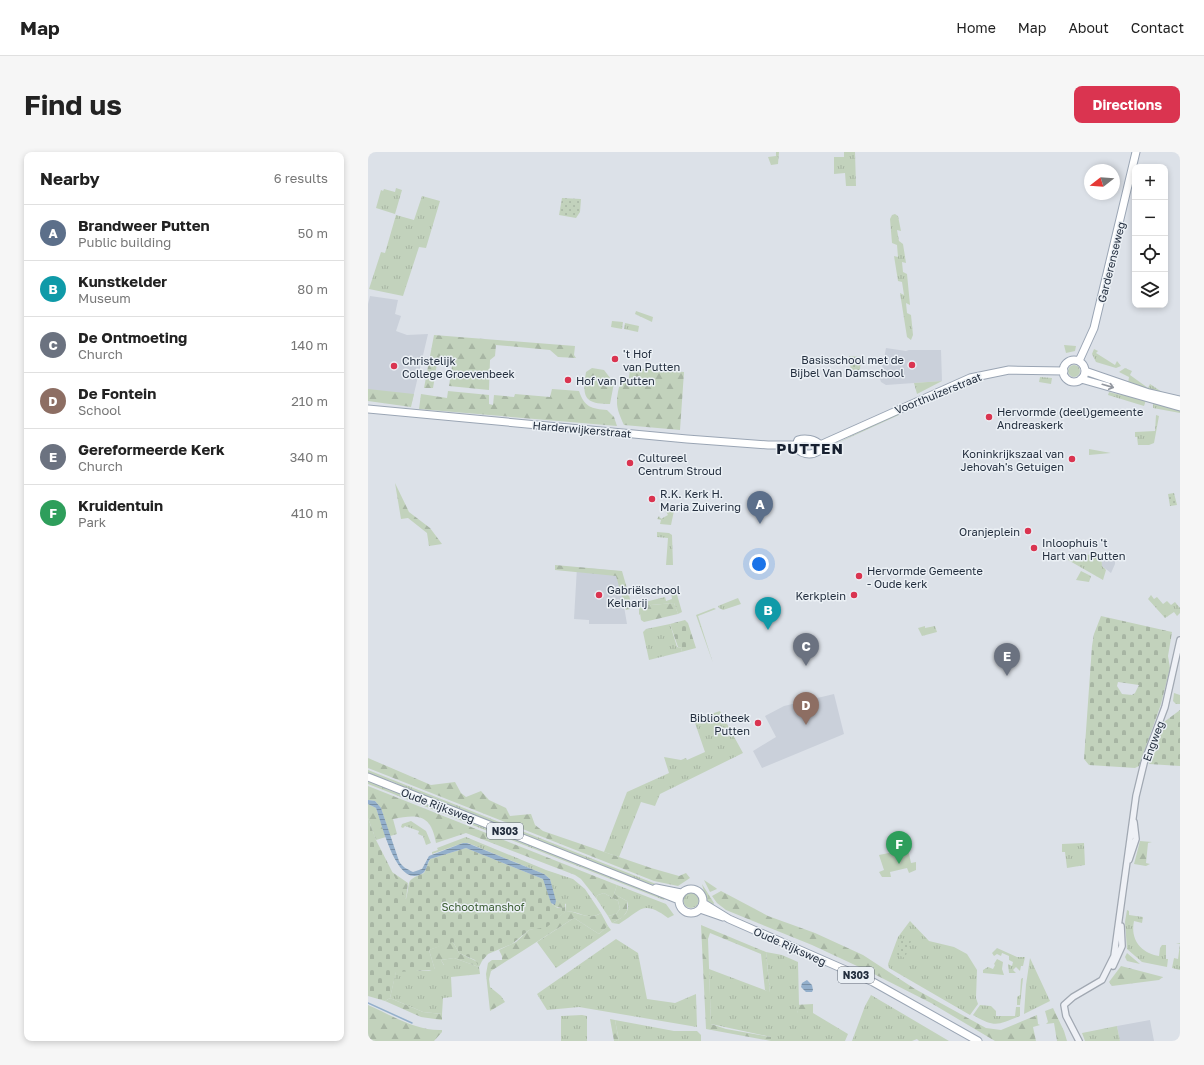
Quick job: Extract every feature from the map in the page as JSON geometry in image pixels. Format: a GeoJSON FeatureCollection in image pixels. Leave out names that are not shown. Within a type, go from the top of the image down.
{"type":"FeatureCollection","features":[{"type":"Feature","properties":{"kind":"main road","name":"Garderenseweg"},"geometry":{"type":"LineString","coordinates":[[1079,361],[1094,328],[1135,156],[1140,152]]}},
{"type":"Feature","properties":{"kind":"main road"},"geometry":{"type":"LineString","coordinates":[[1082,379],[1085,371],[1082,364],[1075,360],[1067,363],[1064,371],[1066,377],[1070,381],[1074,382],[1082,379],[1180,407]]}},
{"type":"Feature","properties":{"kind":"main road","name":"Voorthuizerstraat"},"geometry":{"type":"LineString","coordinates":[[796,445],[798,450],[802,452],[811,454],[819,451],[820,445],[970,378],[1009,370],[1064,371]]}},
{"type":"Feature","properties":{"kind":"main road"},"geometry":{"type":"LineString","coordinates":[[1085,371],[1149,392],[1180,400]]}},
{"type":"Feature","properties":{"kind":"main road","name":"Harderwijkerstraat"},"geometry":{"type":"LineString","coordinates":[[368,409],[687,439],[768,445],[796,445]]}},
{"type":"Feature","properties":{"kind":"main road"},"geometry":{"type":"LineString","coordinates":[[796,445],[798,440],[806,439],[817,442],[820,445]]}},
{"type":"Feature","properties":{"kind":"main road","name":"Oude Rijksweg"},"geometry":{"type":"LineString","coordinates":[[368,777],[641,885],[680,897]]}},
{"type":"Feature","properties":{"kind":"main road","name":"N303"},"geometry":{"type":"LineString","coordinates":[[689,888],[697,890],[703,897],[702,906],[695,913],[689,913],[682,909],[680,897],[689,888]]}},
{"type":"Feature","properties":{"kind":"main road","name":"Oude Rijksweg"},"geometry":{"type":"LineString","coordinates":[[702,906],[710,914],[729,919],[873,982],[978,1041]]}},
{"type":"Feature","properties":{"kind":"street","name":"Engweg"},"geometry":{"type":"LineString","coordinates":[[1072,1030],[1066,1016],[1064,1005],[1073,997],[1094,987],[1106,975],[1114,956],[1133,817],[1141,774],[1165,707],[1178,664],[1176,652],[1180,640]]}},
{"type":"Feature","properties":{"kind":"street"},"geometry":{"type":"LineString","coordinates":[[1072,1030],[1075,1041]]}},
{"type":"Feature","properties":{"kind":"street"},"geometry":{"type":"LineString","coordinates":[[1072,1030],[1079,1041]]}},
{"type":"Feature","properties":{"kind":"shaded area","name":"Christelijk College Groevenbeek"},"geometry":{"type":"Polygon","coordinates":[[[370,296],[398,300],[395,314],[401,316],[396,331],[407,335],[428,334],[412,402],[368,397],[368,304],[370,296]]]}},
{"type":"Feature","properties":{"kind":"shaded area","name":"Basisschool met de Bijbel Van Damschool"},"geometry":{"type":"Polygon","coordinates":[[[886,348],[906,351],[941,350],[942,381],[886,385],[881,382],[880,379],[886,348]]]}},
{"type":"Feature","properties":{"kind":"shaded area"},"geometry":{"type":"Polygon","coordinates":[[[1101,555],[1115,555],[1115,564],[1111,573],[1102,566],[1101,555]]]}},
{"type":"Feature","properties":{"kind":"shaded area","name":"Gabriëlschool Kelnarij"},"geometry":{"type":"Polygon","coordinates":[[[577,567],[618,571],[627,624],[589,624],[589,620],[574,619],[577,567]]]}},
{"type":"Feature","properties":{"kind":"shaded area"},"geometry":{"type":"Polygon","coordinates":[[[834,694],[844,734],[762,768],[753,751],[776,737],[765,716],[784,706],[834,694]]]}},
{"type":"Feature","properties":{"kind":"shaded area"},"geometry":{"type":"Polygon","coordinates":[[[1150,1020],[1154,1041],[1120,1041],[1117,1026],[1150,1020]]]}},
{"type":"Feature","properties":{"kind":"green space"},"geometry":{"type":"Polygon","coordinates":[[[776,152],[779,152],[778,164],[771,165],[768,157],[776,156],[776,152]]]}},
{"type":"Feature","properties":{"kind":"green space"},"geometry":{"type":"Polygon","coordinates":[[[844,152],[855,152],[856,186],[846,186],[845,173],[834,174],[834,157],[844,157],[844,152]]]}},
{"type":"Feature","properties":{"kind":"green space"},"geometry":{"type":"Polygon","coordinates":[[[396,188],[402,190],[395,214],[376,208],[381,190],[383,191],[384,189],[395,192],[396,188]]]}},
{"type":"Feature","properties":{"kind":"green space"},"geometry":{"type":"Polygon","coordinates":[[[422,196],[440,201],[426,248],[419,247],[403,296],[369,289],[381,252],[385,253],[396,215],[414,220],[422,196]]]}},
{"type":"Feature","properties":{"kind":"green space"},"geometry":{"type":"Polygon","coordinates":[[[562,198],[581,199],[580,212],[576,218],[559,215],[562,198]]]}},
{"type":"Feature","properties":{"kind":"green space"},"geometry":{"type":"Polygon","coordinates":[[[895,214],[898,216],[901,231],[897,230],[899,241],[903,244],[906,263],[902,262],[903,272],[907,274],[910,305],[906,303],[907,313],[911,315],[913,335],[911,340],[907,337],[900,293],[904,295],[902,282],[898,281],[894,256],[898,257],[897,245],[892,243],[890,219],[892,215],[895,214]]]}},
{"type":"Feature","properties":{"kind":"green space"},"geometry":{"type":"Polygon","coordinates":[[[636,311],[653,317],[652,322],[635,314],[636,311]]]}},
{"type":"Feature","properties":{"kind":"green space"},"geometry":{"type":"Polygon","coordinates":[[[612,321],[623,322],[622,329],[611,327],[612,321]]]}},
{"type":"Feature","properties":{"kind":"green space"},"geometry":{"type":"Polygon","coordinates":[[[625,323],[639,326],[638,332],[624,329],[625,323]]]}},
{"type":"Feature","properties":{"kind":"green space"},"geometry":{"type":"Polygon","coordinates":[[[434,335],[575,346],[574,355],[576,358],[558,357],[550,350],[496,345],[495,356],[490,360],[489,390],[449,386],[452,366],[437,364],[433,388],[424,388],[434,335]]]}},
{"type":"Feature","properties":{"kind":"green space"},"geometry":{"type":"Polygon","coordinates":[[[1064,345],[1076,346],[1075,351],[1066,353],[1064,345]]]}},
{"type":"Feature","properties":{"kind":"green space"},"geometry":{"type":"Polygon","coordinates":[[[1094,349],[1098,351],[1096,353],[1115,365],[1117,361],[1121,366],[1116,368],[1096,362],[1092,354],[1094,349]]]}},
{"type":"Feature","properties":{"kind":"green space"},"geometry":{"type":"Polygon","coordinates":[[[849,356],[861,357],[860,370],[851,371],[849,356]]]}},
{"type":"Feature","properties":{"kind":"green space"},"geometry":{"type":"Polygon","coordinates":[[[1072,365],[1076,365],[1080,371],[1076,377],[1072,377],[1068,373],[1068,369],[1072,365]]]}},
{"type":"Feature","properties":{"kind":"green space"},"geometry":{"type":"Polygon","coordinates":[[[592,368],[604,370],[614,383],[610,404],[595,403],[587,397],[585,393],[584,388],[586,372],[592,368]]]}},
{"type":"Feature","properties":{"kind":"green space"},"geometry":{"type":"Polygon","coordinates":[[[630,368],[684,372],[680,430],[624,425],[618,411],[617,398],[619,387],[629,378],[630,368]]]}},
{"type":"Feature","properties":{"kind":"green space"},"geometry":{"type":"Polygon","coordinates":[[[1125,368],[1132,371],[1130,375],[1148,388],[1150,384],[1165,394],[1180,399],[1128,383],[1129,377],[1119,372],[1125,368]]]}},
{"type":"Feature","properties":{"kind":"green space"},"geometry":{"type":"Polygon","coordinates":[[[1040,377],[1052,378],[1051,384],[1039,382],[1040,377]]]}},
{"type":"Feature","properties":{"kind":"green space"},"geometry":{"type":"Polygon","coordinates":[[[981,378],[983,381],[948,394],[959,387],[981,378]]]}},
{"type":"Feature","properties":{"kind":"green space"},"geometry":{"type":"Polygon","coordinates":[[[942,381],[917,394],[914,383],[942,381]]]}},
{"type":"Feature","properties":{"kind":"green space"},"geometry":{"type":"Polygon","coordinates":[[[368,389],[414,394],[411,407],[368,401],[368,389]]]}},
{"type":"Feature","properties":{"kind":"green space"},"geometry":{"type":"Polygon","coordinates":[[[552,389],[579,391],[583,401],[586,404],[593,408],[607,410],[614,417],[617,426],[419,409],[421,394],[447,398],[448,391],[489,395],[489,404],[493,405],[494,395],[514,397],[515,394],[550,397],[552,389]]]}},
{"type":"Feature","properties":{"kind":"green space"},"geometry":{"type":"Polygon","coordinates":[[[1109,392],[1146,400],[1144,406],[1108,395],[1109,392]]]}},
{"type":"Feature","properties":{"kind":"green space"},"geometry":{"type":"Polygon","coordinates":[[[1153,402],[1180,409],[1180,413],[1153,408],[1153,402]]]}},
{"type":"Feature","properties":{"kind":"green space"},"geometry":{"type":"Polygon","coordinates":[[[896,414],[899,415],[831,446],[896,414]]]}},
{"type":"Feature","properties":{"kind":"green space"},"geometry":{"type":"Polygon","coordinates":[[[1156,415],[1159,416],[1154,443],[1149,445],[1138,445],[1135,432],[1155,431],[1156,415]]]}},
{"type":"Feature","properties":{"kind":"green space"},"geometry":{"type":"Polygon","coordinates":[[[1089,449],[1111,453],[1089,455],[1089,449]]]}},
{"type":"Feature","properties":{"kind":"green space"},"geometry":{"type":"Polygon","coordinates":[[[395,483],[409,512],[430,528],[442,544],[429,546],[427,533],[408,518],[401,519],[395,483]]]}},
{"type":"Feature","properties":{"kind":"green space"},"geometry":{"type":"Polygon","coordinates":[[[1174,493],[1177,505],[1170,506],[1168,494],[1174,493]]]}},
{"type":"Feature","properties":{"kind":"green space"},"geometry":{"type":"Polygon","coordinates":[[[667,505],[675,506],[671,525],[660,524],[661,520],[657,519],[659,516],[661,519],[668,515],[664,508],[667,505]]]}},
{"type":"Feature","properties":{"kind":"green space"},"geometry":{"type":"Polygon","coordinates":[[[657,532],[669,533],[672,535],[673,565],[666,565],[668,538],[657,537],[657,532]]]}},
{"type":"Feature","properties":{"kind":"green space"},"geometry":{"type":"Polygon","coordinates":[[[1101,554],[1102,566],[1106,570],[1103,580],[1068,560],[1070,556],[1101,554]]]}},
{"type":"Feature","properties":{"kind":"green space"},"geometry":{"type":"Polygon","coordinates":[[[555,565],[622,571],[630,599],[630,609],[626,610],[616,576],[555,570],[555,565]]]}},
{"type":"Feature","properties":{"kind":"green space"},"geometry":{"type":"Polygon","coordinates":[[[1081,571],[1091,576],[1089,582],[1076,580],[1081,571]]]}},
{"type":"Feature","properties":{"kind":"green space"},"geometry":{"type":"Polygon","coordinates":[[[676,591],[682,612],[678,614],[674,603],[651,605],[639,615],[639,607],[641,603],[665,597],[666,601],[672,599],[671,592],[676,591]]]}},
{"type":"Feature","properties":{"kind":"green space"},"geometry":{"type":"Polygon","coordinates":[[[1151,595],[1154,599],[1157,597],[1163,604],[1167,601],[1171,605],[1175,602],[1180,608],[1180,613],[1177,616],[1174,612],[1165,618],[1148,599],[1151,595]]]}},
{"type":"Feature","properties":{"kind":"green space"},"geometry":{"type":"Polygon","coordinates":[[[738,598],[741,604],[723,610],[718,606],[738,598]]]}},
{"type":"Feature","properties":{"kind":"green space"},"geometry":{"type":"Polygon","coordinates":[[[674,603],[678,614],[644,622],[641,620],[640,613],[651,605],[674,603]]]}},
{"type":"Feature","properties":{"kind":"green space"},"geometry":{"type":"Polygon","coordinates":[[[714,608],[716,609],[698,616],[713,663],[696,615],[714,608]]]}},
{"type":"Feature","properties":{"kind":"green space"},"geometry":{"type":"Polygon","coordinates":[[[1101,616],[1172,632],[1168,656],[1170,668],[1161,704],[1139,766],[1135,768],[1089,765],[1084,759],[1094,634],[1101,616]],[[1118,682],[1117,686],[1122,694],[1132,695],[1135,693],[1139,685],[1118,682]]]}},
{"type":"Feature","properties":{"kind":"green space"},"geometry":{"type":"Polygon","coordinates":[[[685,620],[688,623],[696,648],[681,652],[682,648],[678,647],[670,624],[685,620]]]}},
{"type":"Feature","properties":{"kind":"green space"},"geometry":{"type":"Polygon","coordinates":[[[670,624],[677,647],[682,648],[681,652],[649,660],[643,632],[646,629],[670,624]]]}},
{"type":"Feature","properties":{"kind":"green space"},"geometry":{"type":"Polygon","coordinates":[[[925,626],[925,628],[935,626],[937,632],[922,636],[918,628],[925,626]]]}},
{"type":"Feature","properties":{"kind":"green space"},"geometry":{"type":"Polygon","coordinates":[[[1174,693],[1180,695],[1180,704],[1176,704],[1173,701],[1174,693]]]}},
{"type":"Feature","properties":{"kind":"green space"},"geometry":{"type":"Polygon","coordinates":[[[1180,710],[1180,766],[1149,764],[1164,722],[1180,710]]]}},
{"type":"Feature","properties":{"kind":"green space"},"geometry":{"type":"Polygon","coordinates":[[[720,711],[743,753],[660,794],[655,806],[641,802],[619,857],[604,852],[627,792],[669,773],[664,757],[681,760],[686,758],[687,760],[705,752],[695,723],[708,715],[720,711]]]}},
{"type":"Feature","properties":{"kind":"green space"},"geometry":{"type":"Polygon","coordinates":[[[368,758],[431,785],[455,782],[461,793],[466,797],[481,791],[489,800],[506,808],[510,816],[531,814],[535,825],[543,831],[651,868],[679,876],[686,873],[690,878],[678,886],[654,881],[368,768],[368,758]]]}},
{"type":"Feature","properties":{"kind":"green space"},"geometry":{"type":"Polygon","coordinates":[[[368,770],[656,884],[668,887],[667,889],[631,878],[421,795],[391,781],[368,774],[368,770]]]}},
{"type":"Feature","properties":{"kind":"green space"},"geometry":{"type":"Polygon","coordinates":[[[368,780],[665,898],[664,900],[368,784],[368,780]]]}},
{"type":"Feature","properties":{"kind":"green space"},"geometry":{"type":"Polygon","coordinates":[[[368,786],[617,885],[614,894],[627,901],[627,911],[623,917],[612,923],[608,916],[616,914],[620,909],[618,901],[604,893],[598,895],[596,898],[581,879],[575,875],[466,833],[436,843],[431,826],[422,818],[410,817],[393,819],[397,834],[390,836],[381,808],[375,801],[368,800],[368,786]]]}},
{"type":"Feature","properties":{"kind":"green space"},"geometry":{"type":"Polygon","coordinates":[[[368,804],[376,808],[386,837],[376,840],[368,818],[368,804]]]}},
{"type":"Feature","properties":{"kind":"green space","name":"Schootmanshof"},"geometry":{"type":"Polygon","coordinates":[[[368,818],[376,840],[406,899],[409,882],[413,878],[424,873],[430,859],[466,848],[543,879],[552,903],[555,907],[565,907],[565,912],[547,927],[529,930],[512,944],[488,954],[479,967],[475,960],[459,953],[453,942],[429,950],[435,970],[396,972],[390,998],[385,1001],[368,996],[368,818]]]}},
{"type":"Feature","properties":{"kind":"green space"},"geometry":{"type":"Polygon","coordinates":[[[411,821],[426,831],[431,843],[426,845],[423,836],[418,834],[419,831],[405,826],[403,828],[401,827],[402,824],[411,821]]]}},
{"type":"Feature","properties":{"kind":"green space"},"geometry":{"type":"Polygon","coordinates":[[[466,837],[546,870],[573,879],[585,889],[601,913],[586,916],[574,912],[565,912],[566,904],[555,900],[550,879],[544,874],[468,843],[463,843],[432,854],[432,852],[438,850],[437,848],[466,837]]]}},
{"type":"Feature","properties":{"kind":"green space"},"geometry":{"type":"Polygon","coordinates":[[[1140,841],[1152,842],[1148,843],[1146,863],[1150,864],[1146,866],[1134,864],[1140,841]]]}},
{"type":"Feature","properties":{"kind":"green space"},"geometry":{"type":"Polygon","coordinates":[[[1084,843],[1085,865],[1067,868],[1065,852],[1062,852],[1062,844],[1084,843]]]}},
{"type":"Feature","properties":{"kind":"green space"},"geometry":{"type":"Polygon","coordinates":[[[908,849],[911,863],[916,862],[916,870],[909,873],[907,868],[890,872],[891,877],[882,877],[879,872],[884,870],[879,855],[908,849]]]}},
{"type":"Feature","properties":{"kind":"green space"},"geometry":{"type":"Polygon","coordinates":[[[392,872],[408,883],[406,899],[398,887],[392,872]]]}},
{"type":"Feature","properties":{"kind":"green space"},"geometry":{"type":"Polygon","coordinates":[[[704,880],[716,888],[717,889],[710,892],[704,880]]]}},
{"type":"Feature","properties":{"kind":"green space"},"geometry":{"type":"Polygon","coordinates":[[[702,884],[714,903],[713,906],[706,900],[702,884]]]}},
{"type":"Feature","properties":{"kind":"green space"},"geometry":{"type":"Polygon","coordinates":[[[617,885],[666,904],[674,915],[668,918],[659,912],[647,908],[637,911],[619,924],[612,923],[625,915],[628,909],[627,901],[614,894],[617,885]]]}},
{"type":"Feature","properties":{"kind":"green space"},"geometry":{"type":"Polygon","coordinates":[[[721,891],[768,916],[815,933],[863,955],[915,989],[986,1028],[1001,1030],[1037,1015],[1038,1024],[1040,1025],[1033,1027],[1036,1041],[995,1041],[931,1003],[872,973],[812,945],[726,910],[717,903],[712,896],[721,891]]]}},
{"type":"Feature","properties":{"kind":"green space"},"geometry":{"type":"Polygon","coordinates":[[[691,892],[698,897],[699,900],[694,907],[691,908],[684,903],[683,900],[688,893],[691,892]]]}},
{"type":"Feature","properties":{"kind":"green space"},"geometry":{"type":"Polygon","coordinates":[[[604,893],[618,901],[620,909],[616,914],[608,916],[596,898],[598,895],[604,893]]]}},
{"type":"Feature","properties":{"kind":"green space"},"geometry":{"type":"Polygon","coordinates":[[[555,900],[565,903],[565,907],[562,908],[553,906],[555,900]]]}},
{"type":"Feature","properties":{"kind":"green space"},"geometry":{"type":"Polygon","coordinates":[[[1127,910],[1129,911],[1129,915],[1143,917],[1142,923],[1134,921],[1133,928],[1135,940],[1142,949],[1159,956],[1160,948],[1162,945],[1166,945],[1166,959],[1168,959],[1167,967],[1142,962],[1127,949],[1125,922],[1127,910]]]}},
{"type":"Feature","properties":{"kind":"green space"},"geometry":{"type":"Polygon","coordinates":[[[566,911],[588,916],[601,913],[608,926],[599,934],[574,918],[491,971],[489,979],[490,987],[501,996],[505,1002],[490,1011],[486,974],[488,963],[492,960],[502,960],[499,950],[516,942],[529,930],[547,926],[566,911]]]}},
{"type":"Feature","properties":{"kind":"green space"},"geometry":{"type":"Polygon","coordinates":[[[574,918],[599,934],[608,926],[611,930],[556,968],[537,942],[574,918]]]}},
{"type":"Feature","properties":{"kind":"green space"},"geometry":{"type":"Polygon","coordinates":[[[910,921],[929,941],[954,947],[967,954],[977,970],[976,998],[978,1004],[970,1015],[889,968],[888,964],[898,937],[910,921]]]}},
{"type":"Feature","properties":{"kind":"green space"},"geometry":{"type":"Polygon","coordinates":[[[701,925],[766,952],[770,993],[765,990],[761,954],[710,933],[708,939],[711,1024],[726,1029],[771,1037],[771,1041],[706,1029],[701,925]]]}},
{"type":"Feature","properties":{"kind":"green space"},"geometry":{"type":"Polygon","coordinates":[[[901,938],[911,941],[905,958],[896,954],[901,938]]]}},
{"type":"Feature","properties":{"kind":"green space"},"geometry":{"type":"Polygon","coordinates":[[[616,939],[638,953],[647,999],[675,1003],[696,994],[697,1027],[579,1007],[547,1010],[537,994],[616,939]]]}},
{"type":"Feature","properties":{"kind":"green space"},"geometry":{"type":"Polygon","coordinates":[[[453,942],[459,953],[478,962],[479,967],[454,958],[441,960],[446,969],[442,972],[435,970],[429,950],[453,942]]]}},
{"type":"Feature","properties":{"kind":"green space"},"geometry":{"type":"Polygon","coordinates":[[[1180,944],[1180,970],[1172,968],[1174,958],[1178,959],[1180,944]]]}},
{"type":"Feature","properties":{"kind":"green space"},"geometry":{"type":"Polygon","coordinates":[[[997,948],[1017,957],[1025,957],[1020,971],[1016,967],[1013,970],[1016,973],[1009,973],[1008,964],[1012,966],[1013,962],[1009,960],[1009,956],[1002,953],[1001,956],[997,954],[994,956],[992,953],[997,948]]]}},
{"type":"Feature","properties":{"kind":"green space"},"geometry":{"type":"Polygon","coordinates":[[[766,952],[782,955],[798,962],[799,1005],[796,1005],[798,1013],[813,1013],[848,1034],[845,1041],[771,1041],[771,1037],[711,1024],[709,969],[770,992],[766,952]]]}},
{"type":"Feature","properties":{"kind":"green space"},"geometry":{"type":"Polygon","coordinates":[[[1127,953],[1140,964],[1127,961],[1125,957],[1127,953]]]}},
{"type":"Feature","properties":{"kind":"green space"},"geometry":{"type":"Polygon","coordinates":[[[454,958],[479,967],[480,974],[451,977],[452,997],[443,998],[442,1014],[423,1012],[390,998],[396,971],[429,971],[444,965],[441,960],[454,958]]]}},
{"type":"Feature","properties":{"kind":"green space"},"geometry":{"type":"Polygon","coordinates":[[[1030,958],[1050,1001],[1024,1014],[1026,985],[1030,958]]]}},
{"type":"Feature","properties":{"kind":"green space"},"geometry":{"type":"Polygon","coordinates":[[[997,959],[1003,962],[1002,969],[1004,975],[983,973],[983,970],[988,967],[993,969],[997,959]]]}},
{"type":"Feature","properties":{"kind":"green space"},"geometry":{"type":"Polygon","coordinates":[[[1121,966],[1163,977],[1159,980],[1112,986],[1109,982],[1121,966]]]}},
{"type":"Feature","properties":{"kind":"green space"},"geometry":{"type":"Polygon","coordinates":[[[1023,978],[1020,1005],[1017,1005],[1017,997],[1020,995],[1021,979],[1023,978]]]}},
{"type":"Feature","properties":{"kind":"green space"},"geometry":{"type":"Polygon","coordinates":[[[871,995],[949,1041],[919,1041],[917,1039],[912,1041],[852,1041],[865,1006],[871,995]]]}},
{"type":"Feature","properties":{"kind":"green space"},"geometry":{"type":"Polygon","coordinates":[[[390,998],[423,1012],[442,1014],[442,1020],[421,1017],[385,1001],[390,998]]]}},
{"type":"Feature","properties":{"kind":"green space"},"geometry":{"type":"Polygon","coordinates":[[[813,1004],[813,1013],[798,1013],[795,1005],[813,1004]]]}},
{"type":"Feature","properties":{"kind":"green space"},"geometry":{"type":"Polygon","coordinates":[[[368,1005],[413,1025],[432,1030],[442,1030],[442,1032],[434,1041],[368,1041],[368,1005]]]}},
{"type":"Feature","properties":{"kind":"green space"},"geometry":{"type":"Polygon","coordinates":[[[980,1005],[991,1006],[996,1011],[996,1016],[1015,1016],[1016,1007],[1020,1007],[1020,1016],[996,1024],[987,1022],[973,1015],[980,1005]]]}},
{"type":"Feature","properties":{"kind":"green space"},"geometry":{"type":"Polygon","coordinates":[[[1053,1008],[1067,1041],[1057,1041],[1054,1023],[1046,1024],[1048,1022],[1045,1011],[1053,1008]]]}},
{"type":"Feature","properties":{"kind":"green space"},"geometry":{"type":"Polygon","coordinates":[[[561,1016],[587,1016],[587,1041],[561,1041],[561,1016]]]}},
{"type":"Feature","properties":{"kind":"green space"},"geometry":{"type":"Polygon","coordinates":[[[610,1019],[615,1020],[619,1041],[614,1041],[610,1019]]]}},
{"type":"Feature","properties":{"kind":"green space"},"geometry":{"type":"Polygon","coordinates":[[[615,1020],[674,1031],[697,1031],[701,1035],[701,1041],[619,1041],[615,1020]]]}},
{"type":"Feature","properties":{"kind":"green space"},"geometry":{"type":"Polygon","coordinates":[[[1117,1026],[1120,1041],[1085,1041],[1082,1033],[1117,1026]]]}},
{"type":"Feature","properties":{"kind":"water"},"geometry":{"type":"Polygon","coordinates":[[[368,800],[375,801],[381,808],[399,861],[407,869],[413,872],[422,869],[429,856],[463,843],[467,843],[544,874],[550,879],[556,901],[555,905],[551,903],[543,879],[466,848],[430,859],[423,873],[414,876],[406,873],[398,865],[392,853],[376,808],[368,804],[368,800]]]}},
{"type":"Feature","properties":{"kind":"water"},"geometry":{"type":"Polygon","coordinates":[[[807,980],[812,985],[812,992],[806,992],[801,987],[802,983],[807,980]]]}},
{"type":"Feature","properties":{"kind":"waterway"},"geometry":{"type":"LineString","coordinates":[[368,1003],[412,1023]]}},
{"type":"Feature","properties":{"kind":"place","name":"'t Hof van Putten"},"geometry":{"type":"Point","coordinates":[615,359]}},
{"type":"Feature","properties":{"kind":"place","name":"Basisschool met de Bijbel Van Damschool"},"geometry":{"type":"Point","coordinates":[912,365]}},
{"type":"Feature","properties":{"kind":"place","name":"Christelijk College Groevenbeek"},"geometry":{"type":"Point","coordinates":[394,366]}},
{"type":"Feature","properties":{"kind":"place","name":"Hof van Putten"},"geometry":{"type":"Point","coordinates":[568,380]}},
{"type":"Feature","properties":{"kind":"place","name":"Hervormde (deel)gemeente Andreaskerk"},"geometry":{"type":"Point","coordinates":[989,417]}},
{"type":"Feature","properties":{"kind":"place","name":"Koninkrijkszaal van Jehovah's Getuigen"},"geometry":{"type":"Point","coordinates":[1072,459]}},
{"type":"Feature","properties":{"kind":"place","name":"Cultureel Centrum Stroud"},"geometry":{"type":"Point","coordinates":[630,463]}},
{"type":"Feature","properties":{"kind":"place","name":"R.K. Kerk H. Maria Zuivering"},"geometry":{"type":"Point","coordinates":[652,499]}},
{"type":"Feature","properties":{"kind":"place","name":"Brandweer Putten"},"geometry":{"type":"Point","coordinates":[760,524]}},
{"type":"Feature","properties":{"kind":"place","name":"Oranjeplein"},"geometry":{"type":"Point","coordinates":[1028,531]}},
{"type":"Feature","properties":{"kind":"place","name":"Inloophuis 't Hart van Putten"},"geometry":{"type":"Point","coordinates":[1034,548]}},
{"type":"Feature","properties":{"kind":"place","name":"Hervormde Gemeente - Oude kerk"},"geometry":{"type":"Point","coordinates":[859,576]}},
{"type":"Feature","properties":{"kind":"place","name":"Gabriëlschool Kelnarij"},"geometry":{"type":"Point","coordinates":[599,595]}},
{"type":"Feature","properties":{"kind":"place","name":"Kerkplein"},"geometry":{"type":"Point","coordinates":[854,595]}},
{"type":"Feature","properties":{"kind":"place","name":"Kunstkelder"},"geometry":{"type":"Point","coordinates":[768,630]}},
{"type":"Feature","properties":{"kind":"place","name":"De Ontmoeting"},"geometry":{"type":"Point","coordinates":[806,666]}},
{"type":"Feature","properties":{"kind":"place","name":"Gereformeerde Kerk"},"geometry":{"type":"Point","coordinates":[1007,676]}},
{"type":"Feature","properties":{"kind":"place","name":"Bibliotheek Putten"},"geometry":{"type":"Point","coordinates":[758,723]}},
{"type":"Feature","properties":{"kind":"place","name":"De Fontein"},"geometry":{"type":"Point","coordinates":[806,725]}},
{"type":"Feature","properties":{"kind":"place","name":"Kruidentuin"},"geometry":{"type":"Point","coordinates":[899,864]}},
{"type":"Feature","properties":{"kind":"district","name":"PUTTEN"},"geometry":{"type":"Point","coordinates":[810,448]}}]}
